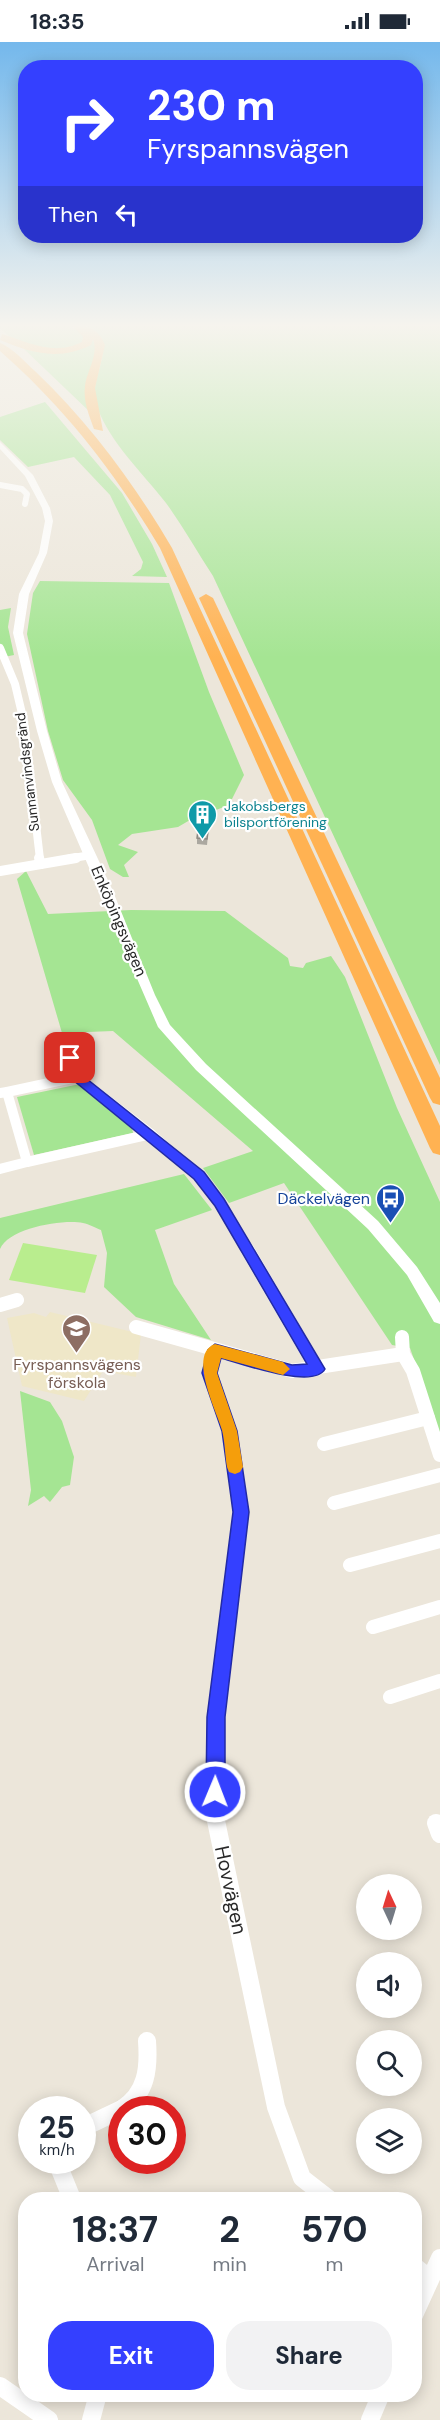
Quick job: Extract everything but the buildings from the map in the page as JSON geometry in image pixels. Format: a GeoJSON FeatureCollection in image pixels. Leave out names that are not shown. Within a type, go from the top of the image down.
{"type":"FeatureCollection","features":[{"type":"Feature","properties":{"kind":"highway"},"geometry":{"type":"LineString","coordinates":[[90,436],[122,477],[166,548],[440,1148]]}},
{"type":"Feature","properties":{"kind":"highway"},"geometry":{"type":"LineString","coordinates":[[104,436],[151,498],[194,572],[440,1098]]}},
{"type":"Feature","properties":{"kind":"street","name":"Enköpingsvägen"},"geometry":{"type":"LineString","coordinates":[[0,444],[29,475],[46,508],[49,521],[43,553],[24,594],[18,633],[57,782],[165,1027],[201,1067],[373,1225],[411,1271],[440,1317]]}},
{"type":"Feature","properties":{"kind":"street"},"geometry":{"type":"LineString","coordinates":[[0,485],[22,489],[27,494],[25,504]]}},
{"type":"Feature","properties":{"kind":"street","name":"Sunnanvindsgränd"},"geometry":{"type":"LineString","coordinates":[[0,648],[12,670],[20,710],[28,755],[35,842],[41,864]]}},
{"type":"Feature","properties":{"kind":"street"},"geometry":{"type":"LineString","coordinates":[[0,871],[91,855]]}},
{"type":"Feature","properties":{"kind":"street"},"geometry":{"type":"LineString","coordinates":[[63,1039],[77,1077],[151,1134],[199,1176],[219,1203],[317,1369]]}},
{"type":"Feature","properties":{"kind":"street"},"geometry":{"type":"LineString","coordinates":[[27,1162],[3,1092],[77,1077]]}},
{"type":"Feature","properties":{"kind":"street"},"geometry":{"type":"LineString","coordinates":[[0,1169],[151,1134]]}},
{"type":"Feature","properties":{"kind":"street"},"geometry":{"type":"LineString","coordinates":[[0,1305],[17,1300]]}},
{"type":"Feature","properties":{"kind":"street"},"geometry":{"type":"LineString","coordinates":[[135,1327],[292,1371],[317,1369],[403,1354]]}},
{"type":"Feature","properties":{"kind":"street"},"geometry":{"type":"LineString","coordinates":[[402,1337],[403,1354],[413,1371],[440,1455]]}},
{"type":"Feature","properties":{"kind":"street","name":"Hovvägen"},"geometry":{"type":"LineString","coordinates":[[215,1350],[209,1373],[230,1431],[241,1512],[216,1717],[215,1816],[276,2107],[302,2178],[320,2192]]}},
{"type":"Feature","properties":{"kind":"street"},"geometry":{"type":"LineString","coordinates":[[324,1444],[428,1418]]}},
{"type":"Feature","properties":{"kind":"street"},"geometry":{"type":"LineString","coordinates":[[334,1503],[440,1475]]}},
{"type":"Feature","properties":{"kind":"street"},"geometry":{"type":"LineString","coordinates":[[350,1565],[440,1541]]}},
{"type":"Feature","properties":{"kind":"street"},"geometry":{"type":"LineString","coordinates":[[373,1627],[440,1607]]}},
{"type":"Feature","properties":{"kind":"street"},"geometry":{"type":"LineString","coordinates":[[390,1697],[440,1681]]}},
{"type":"Feature","properties":{"kind":"street"},"geometry":{"type":"LineString","coordinates":[[136,2096],[145,2086],[147,2041]]}},
{"type":"Feature","properties":{"kind":"street"},"geometry":{"type":"LineString","coordinates":[[62,2174],[69,2192]]}},
{"type":"Feature","properties":{"kind":"street"},"geometry":{"type":"LineString","coordinates":[[422,2272],[440,2258]]}},
{"type":"Feature","properties":{"kind":"street"},"geometry":{"type":"LineString","coordinates":[[0,2386],[18,2398]]}},
{"type":"Feature","properties":{"kind":"street"},"geometry":{"type":"LineString","coordinates":[[23,2402],[49,2420]]}},
{"type":"Feature","properties":{"kind":"street"},"geometry":{"type":"LineString","coordinates":[[91,2420],[96,2402]]}},
{"type":"Feature","properties":{"kind":"street"},"geometry":{"type":"LineString","coordinates":[[370,2420],[378,2402]]}},
{"type":"Feature","properties":{"kind":"shaded area","name":"Fyrspannsvägens förskola"},"geometry":{"type":"Polygon","coordinates":[[[50,1312],[141,1334],[136,1377],[103,1371],[84,1401],[22,1386],[7,1318],[34,1313],[46,1317],[50,1312]]]}},
{"type":"Feature","properties":{"kind":"green space"},"geometry":{"type":"Polygon","coordinates":[[[0,436],[74,436],[122,493],[152,544],[167,577],[132,576],[141,569],[143,562],[110,495],[74,457],[28,467],[0,440],[0,436]]]}},
{"type":"Feature","properties":{"kind":"green space"},"geometry":{"type":"Polygon","coordinates":[[[112,436],[440,436],[440,1065],[213,576],[157,491],[112,436]]]}},
{"type":"Feature","properties":{"kind":"green space"},"geometry":{"type":"Polygon","coordinates":[[[40,581],[169,583],[209,692],[244,775],[229,805],[178,827],[132,834],[118,845],[138,852],[124,865],[129,877],[123,877],[110,869],[92,820],[63,780],[48,731],[27,634],[33,593],[40,581]]]}},
{"type":"Feature","properties":{"kind":"green space"},"geometry":{"type":"Polygon","coordinates":[[[11,608],[8,627],[14,655],[4,657],[0,648],[0,610],[11,608]]]}},
{"type":"Feature","properties":{"kind":"green space"},"geometry":{"type":"Polygon","coordinates":[[[26,871],[48,914],[131,910],[225,911],[288,958],[290,966],[303,968],[306,963],[331,956],[345,977],[397,1108],[440,1202],[440,1434],[410,1348],[392,1345],[284,1183],[229,1203],[203,1168],[253,1151],[113,1031],[62,1033],[17,879],[26,871]]]}},
{"type":"Feature","properties":{"kind":"green space"},"geometry":{"type":"Polygon","coordinates":[[[80,1084],[131,1123],[133,1133],[34,1155],[17,1097],[80,1084]]]}},
{"type":"Feature","properties":{"kind":"green space"},"geometry":{"type":"Polygon","coordinates":[[[184,1174],[212,1210],[155,1230],[174,1284],[211,1340],[136,1317],[104,1287],[107,1253],[101,1230],[92,1226],[63,1222],[25,1230],[5,1242],[0,1249],[0,1218],[184,1174]]]}},
{"type":"Feature","properties":{"kind":"green space"},"geometry":{"type":"Polygon","coordinates":[[[23,1243],[97,1255],[85,1293],[9,1280],[23,1243]]]}},
{"type":"Feature","properties":{"kind":"green space"},"geometry":{"type":"Polygon","coordinates":[[[20,1391],[50,1402],[62,1421],[74,1457],[70,1485],[62,1487],[50,1502],[44,1496],[28,1506],[31,1490],[20,1391]]]}},
{"type":"Feature","properties":{"kind":"slow traffic"},"geometry":{"type":"LineString","coordinates":[[235,1467],[230,1431],[209,1373],[215,1350],[283,1369]]}},
{"type":"Feature","properties":{"kind":"place","name":"Jakobsbergs bilsportförening"},"geometry":{"type":"Point","coordinates":[203,840]}},
{"type":"Feature","properties":{"kind":"place","name":"Däckelvägen"},"geometry":{"type":"Point","coordinates":[391,1224]}},
{"type":"Feature","properties":{"kind":"place","name":"Fyrspannsvägens förskola"},"geometry":{"type":"Point","coordinates":[77,1354]}},
{"type":"Feature","properties":{"kind":"route"},"geometry":{"type":"LineString","coordinates":[[70,1058],[77,1077],[151,1134],[199,1176],[219,1203],[317,1369],[292,1371],[215,1350],[209,1373],[230,1431],[241,1512],[234,1589],[216,1717],[215,1792]]}}]}
